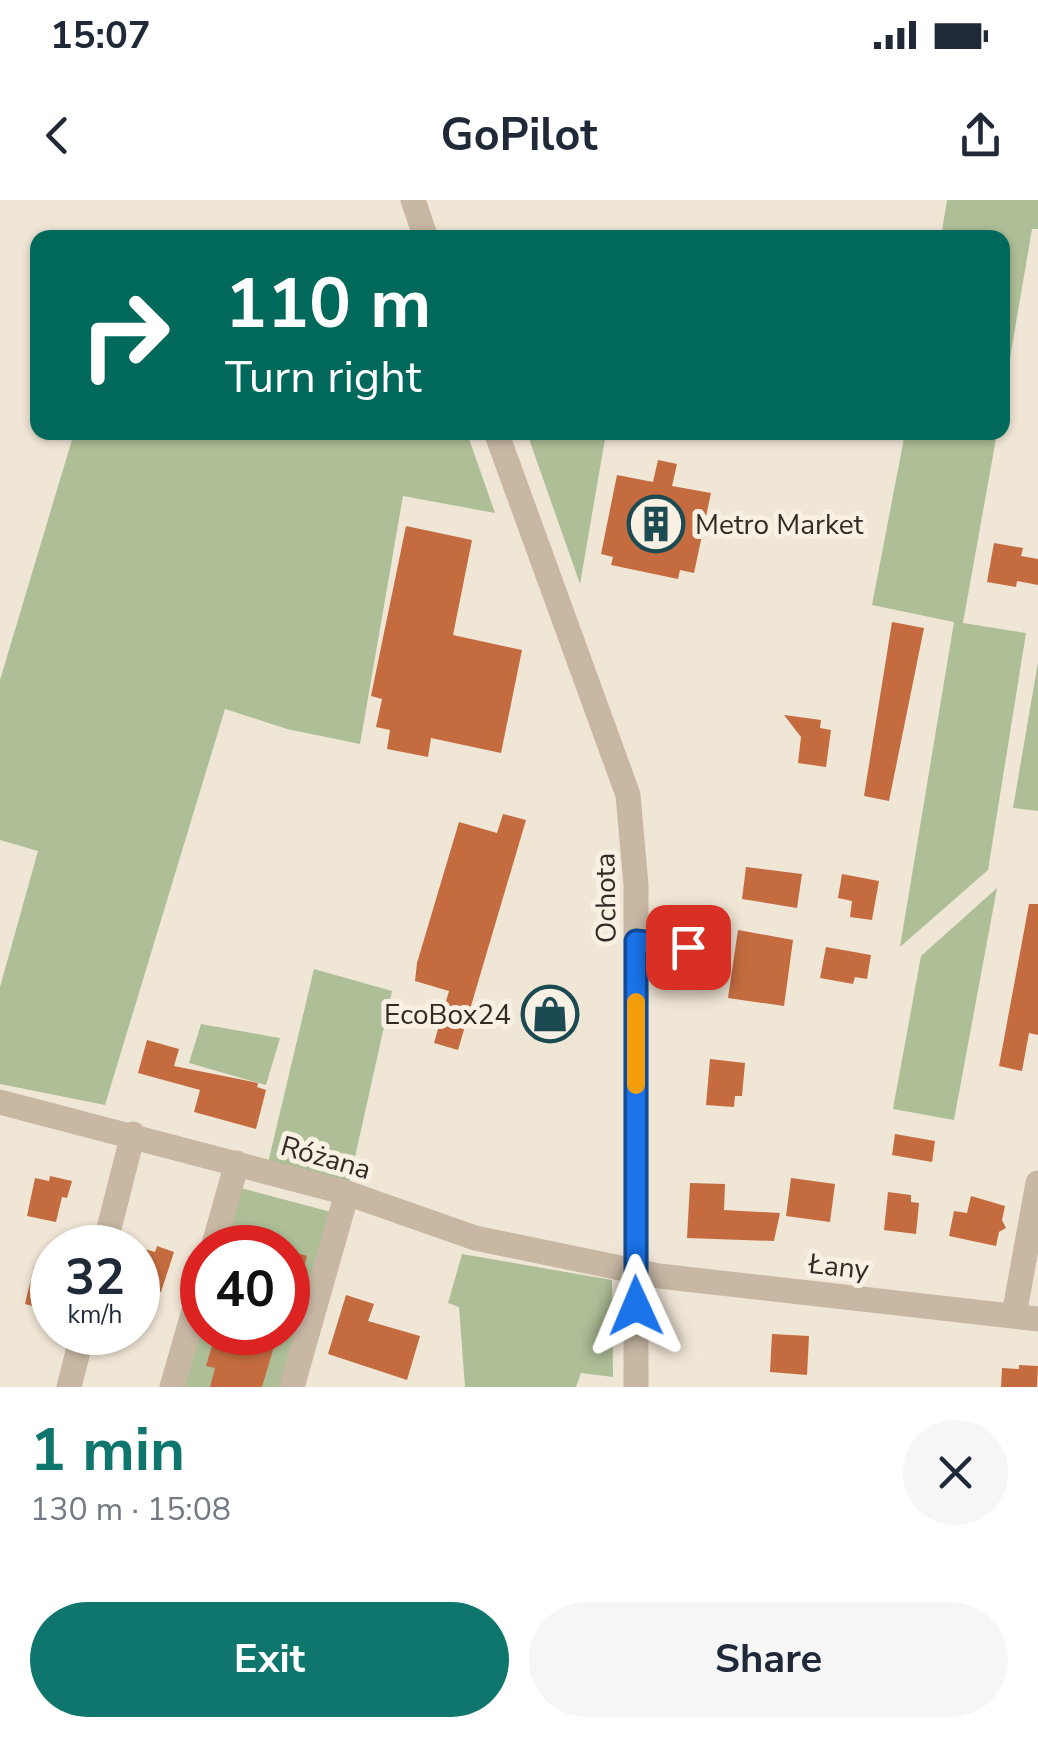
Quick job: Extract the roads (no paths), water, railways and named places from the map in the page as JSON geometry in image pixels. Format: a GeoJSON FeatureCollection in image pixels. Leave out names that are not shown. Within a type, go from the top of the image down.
{"type":"FeatureCollection","features":[{"type":"Feature","properties":{"kind":"street"},"geometry":{"type":"LineString","coordinates":[[413,200],[423,230]]}},
{"type":"Feature","properties":{"kind":"street","name":"Ochota"},"geometry":{"type":"LineString","coordinates":[[499,440],[628,795],[636,941],[636,1387]]}},
{"type":"Feature","properties":{"kind":"street"},"geometry":{"type":"LineString","coordinates":[[636,941],[712,950]]}},
{"type":"Feature","properties":{"kind":"street","name":"Różana"},"geometry":{"type":"LineString","coordinates":[[0,1102],[347,1193],[475,1238],[635,1269]]}},
{"type":"Feature","properties":{"kind":"street"},"geometry":{"type":"LineString","coordinates":[[110,1225],[133,1134]]}},
{"type":"Feature","properties":{"kind":"street"},"geometry":{"type":"LineString","coordinates":[[219,1225],[237,1163]]}},
{"type":"Feature","properties":{"kind":"street"},"geometry":{"type":"LineString","coordinates":[[1026,1317],[1038,1183]]}},
{"type":"Feature","properties":{"kind":"street"},"geometry":{"type":"LineString","coordinates":[[292,1387],[347,1193]]}},
{"type":"Feature","properties":{"kind":"street","name":"Łany"},"geometry":{"type":"LineString","coordinates":[[635,1269],[725,1285],[1026,1317]]}},
{"type":"Feature","properties":{"kind":"street"},"geometry":{"type":"LineString","coordinates":[[69,1387],[77,1355]]}},
{"type":"Feature","properties":{"kind":"street"},"geometry":{"type":"LineString","coordinates":[[172,1387],[181,1355]]}},
{"type":"Feature","properties":{"kind":"place","name":"Metro Market"},"geometry":{"type":"Point","coordinates":[656,524]}},
{"type":"Feature","properties":{"kind":"place","name":"EcoBox24"},"geometry":{"type":"Point","coordinates":[550,1014]}}]}
